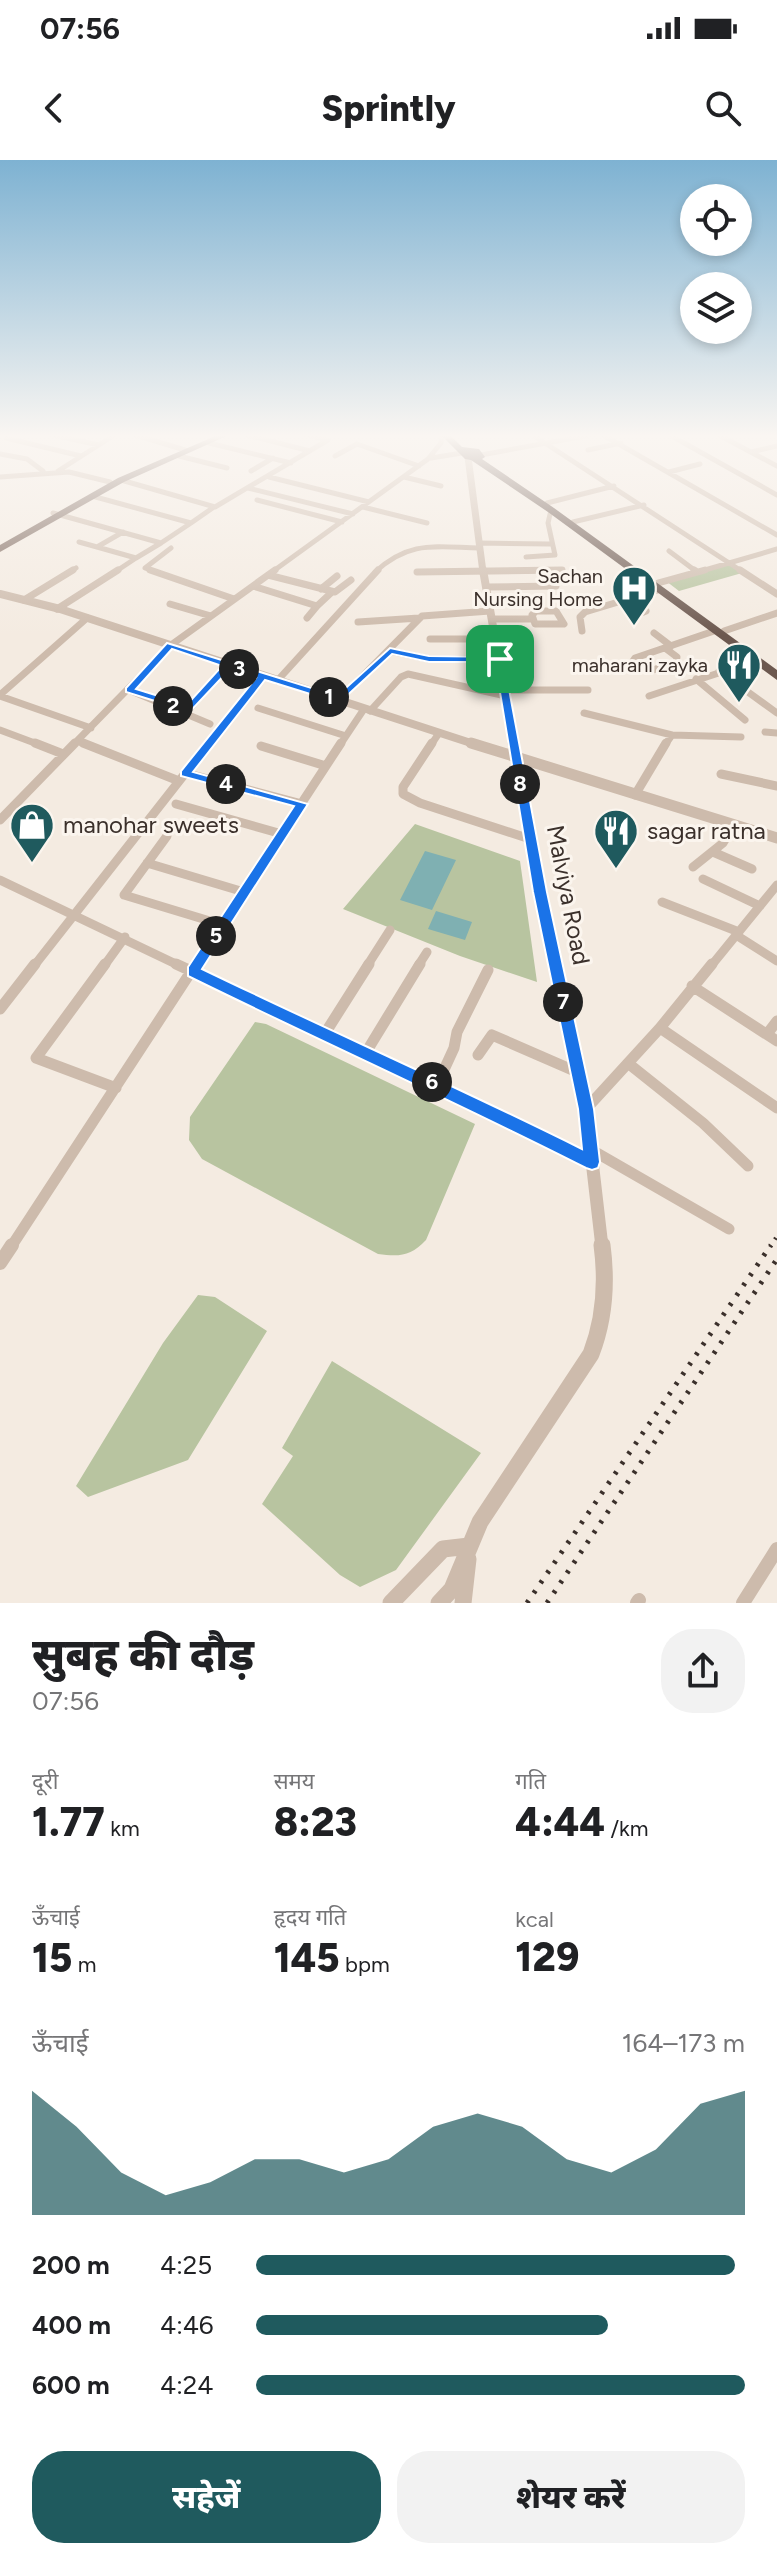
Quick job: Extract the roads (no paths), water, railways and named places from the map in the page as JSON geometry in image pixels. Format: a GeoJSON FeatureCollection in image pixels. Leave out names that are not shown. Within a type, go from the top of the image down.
{"type":"FeatureCollection","features":[{"type":"Feature","properties":{"kind":"highway"},"geometry":{"type":"LineString","coordinates":[[541,501],[658,587]]}},
{"type":"Feature","properties":{"kind":"highway"},"geometry":{"type":"LineString","coordinates":[[549,507],[719,631],[777,668]]}},
{"type":"Feature","properties":{"kind":"highway"},"geometry":{"type":"LineString","coordinates":[[719,631],[777,676]]}},
{"type":"Feature","properties":{"kind":"main road"},"geometry":{"type":"LineString","coordinates":[[0,546],[77,501]]}},
{"type":"Feature","properties":{"kind":"main road"},"geometry":{"type":"LineString","coordinates":[[56,514],[81,501]]}},
{"type":"Feature","properties":{"kind":"street"},"geometry":{"type":"LineString","coordinates":[[112,501],[191,523]]}},
{"type":"Feature","properties":{"kind":"street"},"geometry":{"type":"LineString","coordinates":[[195,501],[215,507],[225,501]]}},
{"type":"Feature","properties":{"kind":"street"},"geometry":{"type":"LineString","coordinates":[[262,501],[342,522]]}},
{"type":"Feature","properties":{"kind":"street"},"geometry":{"type":"LineString","coordinates":[[302,501],[353,514]]}},
{"type":"Feature","properties":{"kind":"street"},"geometry":{"type":"LineString","coordinates":[[353,501],[427,523]]}},
{"type":"Feature","properties":{"kind":"street"},"geometry":{"type":"LineString","coordinates":[[2,815],[171,645],[371,501]]}},
{"type":"Feature","properties":{"kind":"street","name":"Malviya Road"},"geometry":{"type":"LineString","coordinates":[[439,1603],[452,1589],[480,1522],[591,1354],[601,1328],[606,1277],[586,1109],[530,839],[494,639],[479,545],[476,501]]}},
{"type":"Feature","properties":{"kind":"street"},"geometry":{"type":"LineString","coordinates":[[526,557],[555,555],[548,523],[549,507],[567,501]]}},
{"type":"Feature","properties":{"kind":"street"},"geometry":{"type":"LineString","coordinates":[[638,501],[777,594]]}},
{"type":"Feature","properties":{"kind":"street"},"geometry":{"type":"LineString","coordinates":[[719,501],[777,535]]}},
{"type":"Feature","properties":{"kind":"street"},"geometry":{"type":"LineString","coordinates":[[573,522],[644,505]]}},
{"type":"Feature","properties":{"kind":"street"},"geometry":{"type":"LineString","coordinates":[[57,609],[214,507]]}},
{"type":"Feature","properties":{"kind":"street"},"geometry":{"type":"LineString","coordinates":[[56,514],[161,543]]}},
{"type":"Feature","properties":{"kind":"street"},"geometry":{"type":"LineString","coordinates":[[97,547],[123,532]]}},
{"type":"Feature","properties":{"kind":"street"},"geometry":{"type":"LineString","coordinates":[[79,542],[136,558]]}},
{"type":"Feature","properties":{"kind":"street"},"geometry":{"type":"LineString","coordinates":[[277,681],[369,577],[398,553],[412,549],[479,545],[550,544]]}},
{"type":"Feature","properties":{"kind":"street"},"geometry":{"type":"LineString","coordinates":[[171,548],[145,568],[234,599]]}},
{"type":"Feature","properties":{"kind":"street"},"geometry":{"type":"LineString","coordinates":[[582,631],[580,617],[585,612],[697,572],[777,549]]}},
{"type":"Feature","properties":{"kind":"street"},"geometry":{"type":"LineString","coordinates":[[669,551],[697,572]]}},
{"type":"Feature","properties":{"kind":"street"},"geometry":{"type":"LineString","coordinates":[[24,600],[76,568]]}},
{"type":"Feature","properties":{"kind":"street"},"geometry":{"type":"LineString","coordinates":[[417,572],[562,570]]}},
{"type":"Feature","properties":{"kind":"street"},"geometry":{"type":"LineString","coordinates":[[268,575],[332,592]]}},
{"type":"Feature","properties":{"kind":"street"},"geometry":{"type":"LineString","coordinates":[[321,589],[337,576]]}},
{"type":"Feature","properties":{"kind":"street"},"geometry":{"type":"LineString","coordinates":[[307,618],[332,592],[351,580]]}},
{"type":"Feature","properties":{"kind":"street"},"geometry":{"type":"LineString","coordinates":[[253,586],[317,606]]}},
{"type":"Feature","properties":{"kind":"street"},"geometry":{"type":"LineString","coordinates":[[487,587],[556,586]]}},
{"type":"Feature","properties":{"kind":"street"},"geometry":{"type":"LineString","coordinates":[[0,594],[87,618],[516,758],[777,838]]}},
{"type":"Feature","properties":{"kind":"street"},"geometry":{"type":"LineString","coordinates":[[631,597],[646,611],[634,616]]}},
{"type":"Feature","properties":{"kind":"street"},"geometry":{"type":"LineString","coordinates":[[170,604],[211,616]]}},
{"type":"Feature","properties":{"kind":"street"},"geometry":{"type":"LineString","coordinates":[[534,611],[556,611],[564,622],[562,625],[542,626],[535,624],[533,619],[534,611]]}},
{"type":"Feature","properties":{"kind":"street"},"geometry":{"type":"LineString","coordinates":[[358,622],[419,618],[444,612],[533,619]]}},
{"type":"Feature","properties":{"kind":"street"},"geometry":{"type":"LineString","coordinates":[[654,633],[668,647],[677,657],[676,662],[650,671],[633,661],[635,658],[668,647],[777,613]]}},
{"type":"Feature","properties":{"kind":"street"},"geometry":{"type":"LineString","coordinates":[[87,618],[0,695],[91,728]]}},
{"type":"Feature","properties":{"kind":"street"},"geometry":{"type":"LineString","coordinates":[[339,700],[419,618]]}},
{"type":"Feature","properties":{"kind":"street"},"geometry":{"type":"LineString","coordinates":[[430,639],[494,639]]}},
{"type":"Feature","properties":{"kind":"street"},"geometry":{"type":"LineString","coordinates":[[390,651],[429,659],[500,659]]}},
{"type":"Feature","properties":{"kind":"street"},"geometry":{"type":"LineString","coordinates":[[649,696],[755,661]]}},
{"type":"Feature","properties":{"kind":"street"},"geometry":{"type":"LineString","coordinates":[[184,715],[228,665]]}},
{"type":"Feature","properties":{"kind":"street"},"geometry":{"type":"LineString","coordinates":[[719,671],[777,713]]}},
{"type":"Feature","properties":{"kind":"street"},"geometry":{"type":"LineString","coordinates":[[0,1263],[326,766],[367,710],[408,674],[506,693],[588,690]]}},
{"type":"Feature","properties":{"kind":"street"},"geometry":{"type":"LineString","coordinates":[[0,1009],[262,676]]}},
{"type":"Feature","properties":{"kind":"street"},"geometry":{"type":"LineString","coordinates":[[696,679],[745,720]]}},
{"type":"Feature","properties":{"kind":"street"},"geometry":{"type":"LineString","coordinates":[[129,690],[161,700],[184,715],[210,724]]}},
{"type":"Feature","properties":{"kind":"street"},"geometry":{"type":"LineString","coordinates":[[258,708],[346,736]]}},
{"type":"Feature","properties":{"kind":"street"},"geometry":{"type":"LineString","coordinates":[[584,713],[672,735],[741,737]]}},
{"type":"Feature","properties":{"kind":"street"},"geometry":{"type":"LineString","coordinates":[[0,730],[63,754]]}},
{"type":"Feature","properties":{"kind":"street"},"geometry":{"type":"LineString","coordinates":[[765,732],[777,733]]}},
{"type":"Feature","properties":{"kind":"street"},"geometry":{"type":"LineString","coordinates":[[439,733],[403,787],[403,794],[420,803],[530,839]]}},
{"type":"Feature","properties":{"kind":"street"},"geometry":{"type":"LineString","coordinates":[[635,795],[648,769],[672,735]]}},
{"type":"Feature","properties":{"kind":"street"},"geometry":{"type":"LineString","coordinates":[[77,741],[182,777],[302,804]]}},
{"type":"Feature","properties":{"kind":"street"},"geometry":{"type":"LineString","coordinates":[[261,746],[326,766]]}},
{"type":"Feature","properties":{"kind":"street"},"geometry":{"type":"LineString","coordinates":[[721,774],[777,786]]}},
{"type":"Feature","properties":{"kind":"street"},"geometry":{"type":"LineString","coordinates":[[176,804],[282,834]]}},
{"type":"Feature","properties":{"kind":"street"},"geometry":{"type":"LineString","coordinates":[[693,867],[723,843],[734,825]]}},
{"type":"Feature","properties":{"kind":"street"},"geometry":{"type":"LineString","coordinates":[[167,836],[124,895],[223,925]]}},
{"type":"Feature","properties":{"kind":"street"},"geometry":{"type":"LineString","coordinates":[[713,852],[752,869]]}},
{"type":"Feature","properties":{"kind":"street"},"geometry":{"type":"LineString","coordinates":[[147,863],[244,892]]}},
{"type":"Feature","properties":{"kind":"street"},"geometry":{"type":"LineString","coordinates":[[703,879],[760,906]]}},
{"type":"Feature","properties":{"kind":"street"},"geometry":{"type":"LineString","coordinates":[[0,880],[72,916],[125,937],[324,1035],[591,1156],[729,1229]]}},
{"type":"Feature","properties":{"kind":"street"},"geometry":{"type":"LineString","coordinates":[[586,1109],[660,1028],[777,885]]}},
{"type":"Feature","properties":{"kind":"street"},"geometry":{"type":"LineString","coordinates":[[662,902],[738,934],[777,961]]}},
{"type":"Feature","properties":{"kind":"street"},"geometry":{"type":"LineString","coordinates":[[324,1035],[390,930]]}},
{"type":"Feature","properties":{"kind":"street"},"geometry":{"type":"LineString","coordinates":[[116,1088],[36,1058],[125,937]]}},
{"type":"Feature","properties":{"kind":"street"},"geometry":{"type":"LineString","coordinates":[[365,1054],[427,952]]}},
{"type":"Feature","properties":{"kind":"street"},"geometry":{"type":"LineString","coordinates":[[437,1085],[454,1048],[457,1032],[488,970]]}},
{"type":"Feature","properties":{"kind":"street"},"geometry":{"type":"LineString","coordinates":[[692,986],[772,1038],[777,1021]]}},
{"type":"Feature","properties":{"kind":"street"},"geometry":{"type":"LineString","coordinates":[[660,1028],[777,1108]]}},
{"type":"Feature","properties":{"kind":"street"},"geometry":{"type":"LineString","coordinates":[[478,1055],[492,1035],[577,1072]]}},
{"type":"Feature","properties":{"kind":"street"},"geometry":{"type":"LineString","coordinates":[[629,1064],[703,1123],[748,1166]]}},
{"type":"Feature","properties":{"kind":"street"},"geometry":{"type":"LineString","coordinates":[[391,1603],[443,1549],[469,1546],[463,1603]]}},
{"type":"Feature","properties":{"kind":"street"},"geometry":{"type":"LineString","coordinates":[[743,1603],[777,1549]]}},
{"type":"Feature","properties":{"kind":"water"},"geometry":{"type":"Polygon","coordinates":[[[425,851],[456,860],[432,910],[400,900],[425,851]]]}},
{"type":"Feature","properties":{"kind":"water"},"geometry":{"type":"Polygon","coordinates":[[[436,911],[472,922],[465,940],[428,929],[436,911]]]}},
{"type":"Feature","properties":{"kind":"railway"},"geometry":{"type":"LineString","coordinates":[[770,1247],[777,1236]]}},
{"type":"Feature","properties":{"kind":"railway"},"geometry":{"type":"LineString","coordinates":[[527,1603],[771,1245]]}},
{"type":"Feature","properties":{"kind":"railway"},"geometry":{"type":"LineString","coordinates":[[547,1603],[777,1259]]}},
{"type":"Feature","properties":{"kind":"place","name":"Sachan Nursing Home"},"geometry":{"type":"Point","coordinates":[634,627]}},
{"type":"Feature","properties":{"kind":"place","name":"maharani zayka"},"geometry":{"type":"Point","coordinates":[739,704]}},
{"type":"Feature","properties":{"kind":"place","name":"manohar sweets"},"geometry":{"type":"Point","coordinates":[32,864]}},
{"type":"Feature","properties":{"kind":"place","name":"sagar ratna"},"geometry":{"type":"Point","coordinates":[616,870]}}]}
